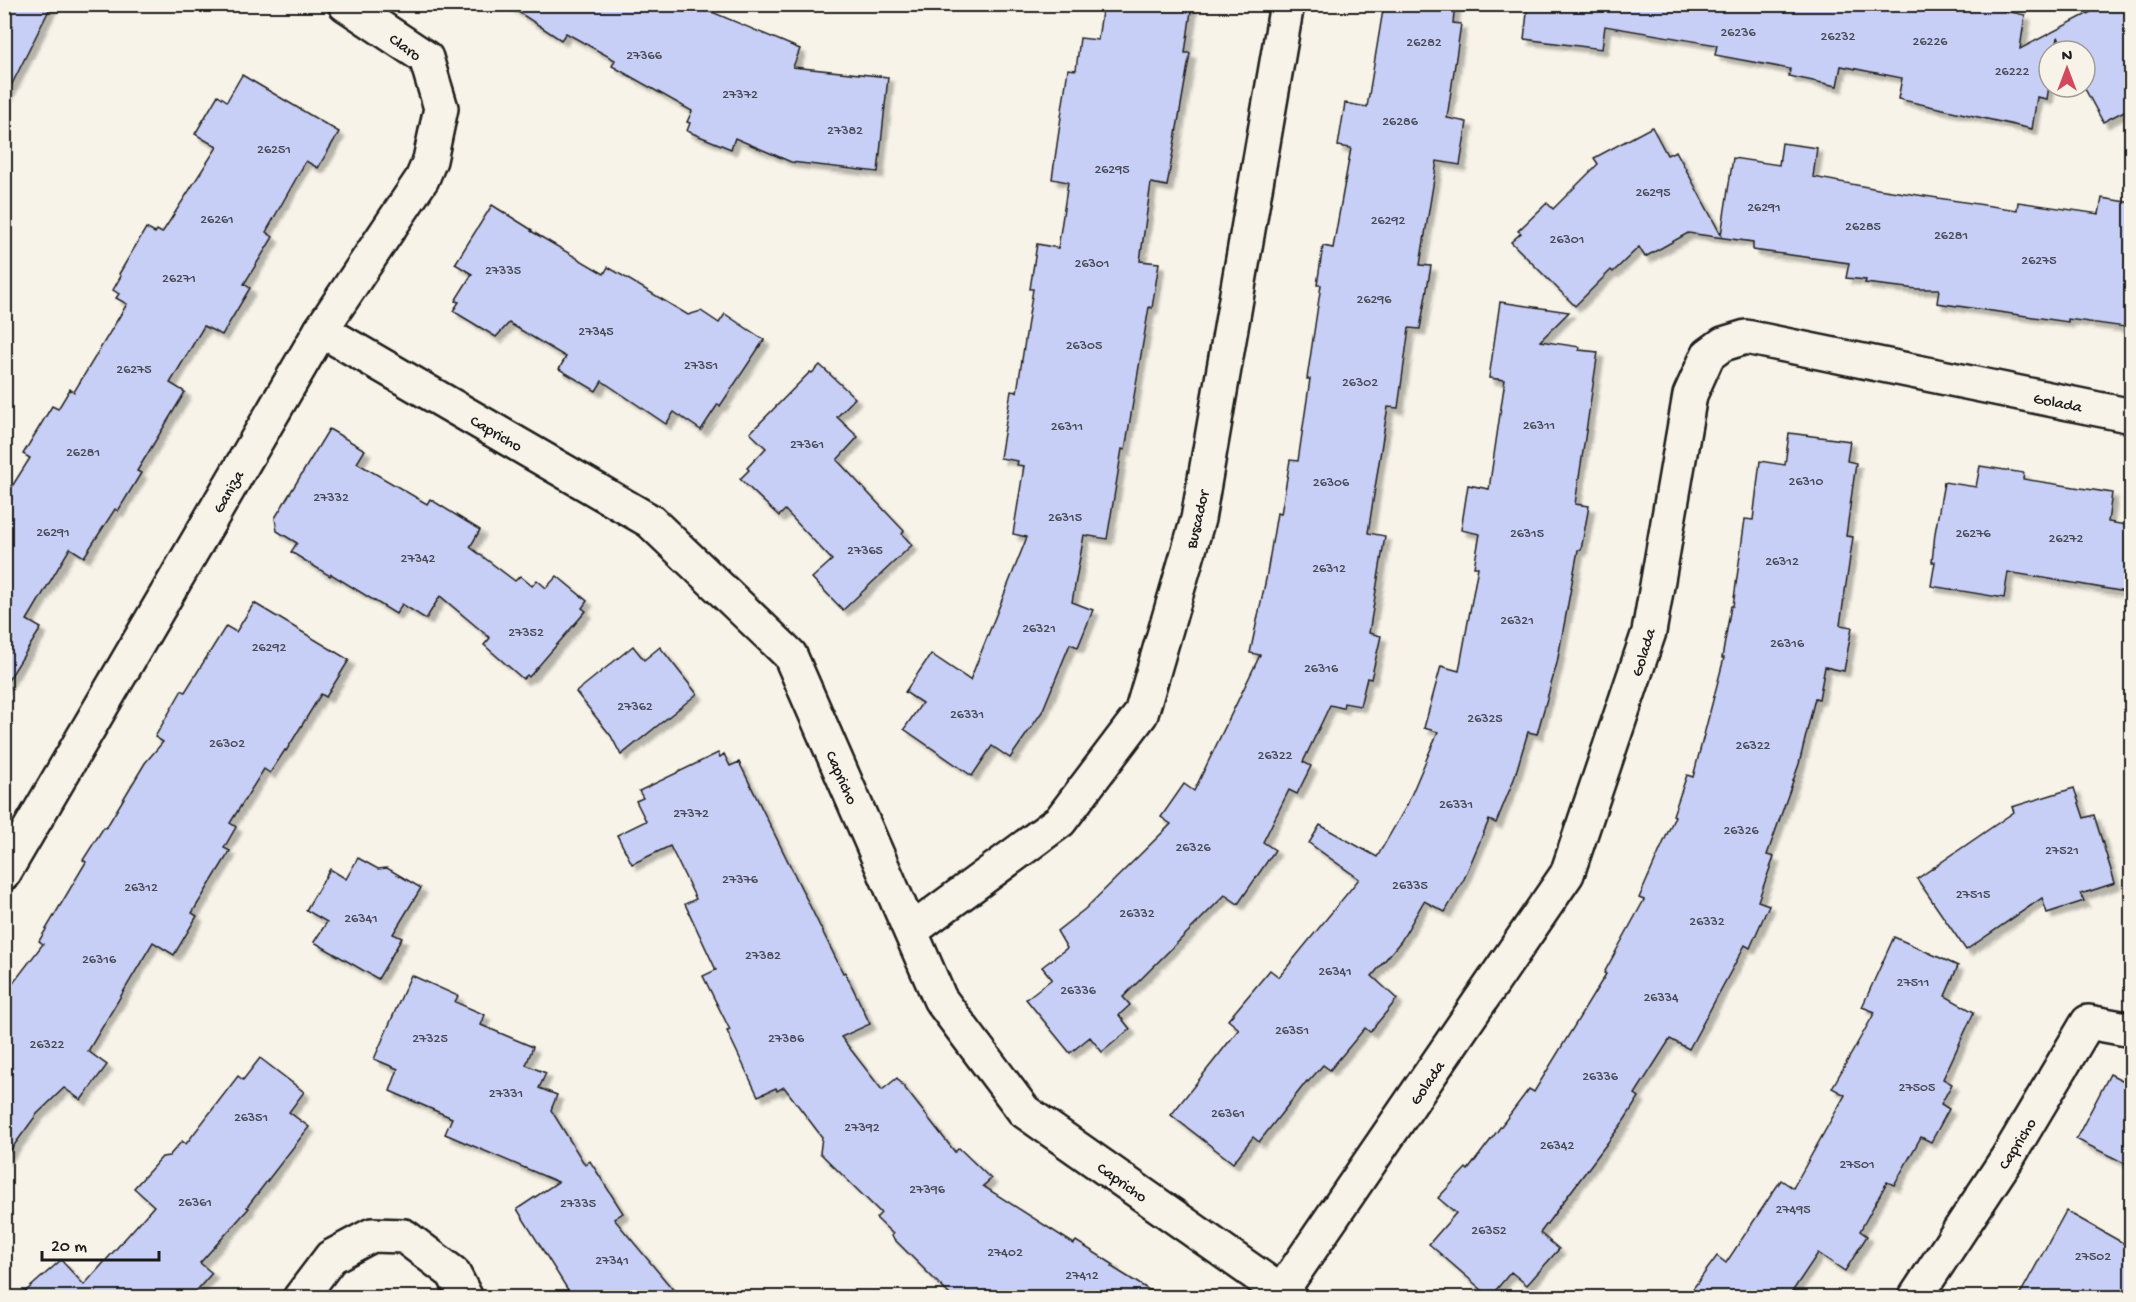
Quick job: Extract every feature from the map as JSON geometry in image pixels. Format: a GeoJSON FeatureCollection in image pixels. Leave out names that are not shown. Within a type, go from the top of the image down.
{"type":"FeatureCollection","features":[{"type":"Feature","properties":{"kind":"street","name":"Claro"},"geometry":{"type":"LineString","coordinates":[[345,4],[426,58],[441,108]]}},
{"type":"Feature","properties":{"kind":"street","name":"Buscador"},"geometry":{"type":"LineString","coordinates":[[911,931],[1060,821],[1141,714],[1198,519],[1287,4]]}},
{"type":"Feature","properties":{"kind":"street","name":"Ganiza"},"geometry":{"type":"LineString","coordinates":[[4,873],[321,330],[422,179],[430,160],[441,108]]}},
{"type":"Feature","properties":{"kind":"street","name":"Capricho"},"geometry":{"type":"LineString","coordinates":[[321,330],[650,521],[790,655],[940,999],[1024,1111],[1285,1295]]}},
{"type":"Feature","properties":{"kind":"street","name":"Golada"},"geometry":{"type":"LineString","coordinates":[[1285,1295],[1567,874],[1649,632],[1690,395],[1708,356],[1724,344],[1746,337],[2132,416]]}},
{"type":"Feature","properties":{"kind":"street","name":"Capricho"},"geometry":{"type":"LineString","coordinates":[[1915,1298],[2008,1157],[2088,1022],[2132,1030]]}},
{"type":"Feature","properties":{"kind":"street"},"geometry":{"type":"LineString","coordinates":[[300,1298],[331,1257],[372,1235],[404,1236],[453,1273],[466,1298]]}},
{"type":"Feature","properties":{"kind":"building"},"geometry":{"type":"Polygon","coordinates":[[[4,4],[52,4],[4,100],[4,4]]]}},
{"type":"Feature","properties":{"kind":"building"},"geometry":{"type":"Polygon","coordinates":[[[506,4],[693,4],[800,49],[793,67],[888,77],[878,172],[791,162],[735,138],[731,149],[687,131],[690,123],[687,122],[692,111],[612,66],[615,60],[566,33],[561,40],[506,4]]]}},
{"type":"Feature","properties":{"kind":"building"},"geometry":{"type":"Polygon","coordinates":[[[1103,4],[1192,4],[1185,53],[1190,53],[1167,186],[1151,183],[1140,261],[1159,263],[1152,308],[1149,307],[1125,450],[1122,449],[1107,539],[1084,535],[1072,602],[1093,610],[1078,647],[1070,644],[1042,712],[1010,758],[992,746],[972,776],[904,729],[922,703],[905,692],[931,654],[970,680],[1027,537],[1013,534],[1024,466],[1017,465],[1018,461],[1000,458],[1011,391],[1017,392],[1033,289],[1030,289],[1037,244],[1058,248],[1068,182],[1052,179],[1068,69],[1076,70],[1080,38],[1098,40],[1103,4]]]}},
{"type":"Feature","properties":{"kind":"building"},"geometry":{"type":"Polygon","coordinates":[[[1384,4],[1455,4],[1453,23],[1461,24],[1447,118],[1467,122],[1460,165],[1437,161],[1420,265],[1431,266],[1420,329],[1409,328],[1398,408],[1388,407],[1385,424],[1368,533],[1385,536],[1369,633],[1381,636],[1371,679],[1367,678],[1360,706],[1344,703],[1343,708],[1330,705],[1303,762],[1311,766],[1297,794],[1289,790],[1263,842],[1275,850],[1238,904],[1225,895],[1123,997],[1130,1005],[1119,1015],[1130,1029],[1102,1052],[1090,1037],[1070,1053],[1026,999],[1052,979],[1042,967],[1067,948],[1057,931],[1085,909],[1171,824],[1161,817],[1184,784],[1194,791],[1260,655],[1250,653],[1277,513],[1281,514],[1290,460],[1298,461],[1321,285],[1317,285],[1323,246],[1333,248],[1351,148],[1338,146],[1345,103],[1367,107],[1384,4]]]}},
{"type":"Feature","properties":{"kind":"building"},"geometry":{"type":"Polygon","coordinates":[[[1528,4],[1974,4],[2025,15],[2020,49],[2037,40],[2037,97],[2032,129],[1898,99],[1902,78],[1841,66],[1837,86],[1789,76],[1790,69],[1715,55],[1717,45],[1605,26],[1602,49],[1524,39],[1528,4]]]}},
{"type":"Feature","properties":{"kind":"building"},"geometry":{"type":"Polygon","coordinates":[[[2106,4],[2132,4],[2132,107],[2103,122],[2091,99],[2097,99],[2097,39],[2059,39],[2058,37],[2058,39],[2039,39],[2106,4]]]}},
{"type":"Feature","properties":{"kind":"building"},"geometry":{"type":"Polygon","coordinates":[[[242,75],[339,132],[318,168],[306,161],[266,232],[273,237],[244,284],[250,288],[222,335],[204,326],[170,383],[185,392],[137,471],[141,473],[118,511],[115,509],[84,557],[70,548],[27,620],[41,628],[4,687],[4,499],[30,458],[23,454],[52,406],[58,409],[70,389],[74,392],[127,304],[116,298],[119,294],[113,290],[121,276],[119,274],[146,228],[155,233],[157,230],[162,233],[217,147],[195,134],[218,95],[227,101],[242,75]]]}},
{"type":"Feature","properties":{"kind":"building"},"geometry":{"type":"Polygon","coordinates":[[[1652,127],[1667,155],[1676,151],[1721,235],[1733,158],[1779,165],[1782,143],[1817,148],[1813,177],[1878,189],[2017,210],[2018,202],[2099,214],[2102,198],[2132,203],[2132,328],[2068,319],[2068,322],[1937,303],[1939,289],[1865,283],[1866,280],[1846,278],[1849,263],[1753,250],[1753,242],[1688,233],[1645,257],[1639,247],[1613,272],[1611,270],[1575,306],[1511,242],[1521,233],[1518,231],[1547,203],[1553,209],[1598,164],[1594,158],[1652,127]]]}},
{"type":"Feature","properties":{"kind":"building"},"geometry":{"type":"Polygon","coordinates":[[[492,205],[604,274],[608,267],[688,315],[701,311],[719,323],[725,314],[764,340],[720,406],[718,404],[701,430],[674,412],[666,424],[602,381],[596,391],[559,369],[566,357],[509,323],[496,337],[453,311],[459,302],[455,301],[472,274],[455,264],[492,205]]]}},
{"type":"Feature","properties":{"kind":"building"},"geometry":{"type":"Polygon","coordinates":[[[1500,302],[1569,312],[1540,341],[1598,352],[1575,504],[1589,506],[1581,550],[1578,550],[1557,663],[1537,734],[1528,732],[1514,779],[1496,823],[1489,820],[1464,879],[1445,912],[1424,901],[1401,941],[1372,976],[1397,999],[1370,1032],[1365,1028],[1330,1070],[1323,1065],[1307,1081],[1259,1142],[1253,1137],[1233,1163],[1171,1115],[1239,1029],[1228,1020],[1270,970],[1279,977],[1359,879],[1309,843],[1320,825],[1377,857],[1407,805],[1438,732],[1424,728],[1441,666],[1459,671],[1478,567],[1474,567],[1480,534],[1461,530],[1468,485],[1489,489],[1505,380],[1489,378],[1500,302]]]}},
{"type":"Feature","properties":{"kind":"building"},"geometry":{"type":"Polygon","coordinates":[[[820,365],[855,398],[837,417],[858,437],[837,460],[904,531],[902,534],[912,545],[843,610],[812,578],[832,560],[785,510],[779,516],[740,479],[766,448],[750,433],[810,372],[812,373],[820,365]]]}},
{"type":"Feature","properties":{"kind":"building"},"geometry":{"type":"Polygon","coordinates":[[[329,429],[365,450],[357,463],[427,504],[430,499],[480,530],[470,547],[515,581],[520,576],[532,586],[537,580],[546,588],[557,576],[587,601],[582,608],[586,611],[529,677],[527,675],[523,679],[484,645],[490,638],[440,596],[426,619],[402,604],[396,614],[291,552],[297,543],[277,531],[275,518],[329,429]]]}},
{"type":"Feature","properties":{"kind":"building"},"geometry":{"type":"Polygon","coordinates":[[[1789,433],[1850,441],[1847,461],[1856,463],[1846,536],[1853,537],[1840,625],[1852,627],[1844,671],[1825,667],[1819,699],[1815,698],[1799,764],[1767,855],[1774,857],[1758,901],[1769,905],[1750,948],[1745,945],[1689,1049],[1670,1039],[1635,1094],[1639,1097],[1623,1122],[1540,1233],[1559,1249],[1527,1285],[1511,1272],[1490,1297],[1429,1244],[1456,1213],[1438,1198],[1466,1168],[1468,1170],[1529,1089],[1534,1092],[1606,974],[1604,973],[1644,900],[1639,898],[1675,816],[1673,815],[1687,775],[1693,777],[1724,658],[1722,658],[1731,606],[1733,606],[1745,519],[1753,520],[1760,461],[1785,465],[1789,433]]]}},
{"type":"Feature","properties":{"kind":"building"},"geometry":{"type":"Polygon","coordinates":[[[1980,466],[2024,473],[2023,479],[2112,493],[2108,522],[2132,526],[2132,593],[2008,572],[2004,598],[1931,586],[1935,562],[1932,562],[1935,533],[1944,482],[1976,487],[1980,466]]]}},
{"type":"Feature","properties":{"kind":"building"},"geometry":{"type":"Polygon","coordinates":[[[254,603],[349,660],[326,697],[321,694],[270,773],[264,769],[230,823],[236,827],[224,848],[230,851],[192,913],[197,916],[174,955],[153,942],[88,1051],[107,1065],[81,1100],[64,1088],[37,1114],[4,1159],[4,995],[43,944],[39,941],[86,862],[83,860],[104,827],[106,828],[145,763],[163,742],[155,737],[182,690],[185,692],[226,626],[236,632],[254,603]]]}},
{"type":"Feature","properties":{"kind":"building"},"geometry":{"type":"Polygon","coordinates":[[[633,646],[644,660],[660,647],[697,694],[621,755],[611,736],[576,692],[633,646]]]}},
{"type":"Feature","properties":{"kind":"building"},"geometry":{"type":"Polygon","coordinates":[[[718,753],[720,757],[724,754],[730,766],[739,762],[843,973],[845,972],[870,1024],[841,1037],[882,1090],[897,1078],[955,1152],[959,1148],[991,1179],[983,1186],[1074,1244],[1076,1241],[1162,1298],[953,1298],[891,1236],[893,1234],[876,1218],[881,1213],[820,1153],[822,1137],[784,1087],[758,1096],[727,1031],[730,1030],[703,976],[716,970],[685,904],[696,899],[670,846],[632,864],[617,835],[646,821],[636,801],[643,798],[639,791],[718,753]]]}},
{"type":"Feature","properties":{"kind":"building"},"geometry":{"type":"Polygon","coordinates":[[[2074,788],[2084,818],[2094,815],[2115,883],[2081,894],[2084,901],[2047,913],[2042,898],[1966,950],[1917,879],[2014,812],[2012,807],[2074,788]]]}},
{"type":"Feature","properties":{"kind":"building"},"geometry":{"type":"Polygon","coordinates":[[[358,858],[378,869],[387,868],[421,888],[393,934],[402,938],[378,979],[314,942],[327,922],[306,910],[330,869],[346,879],[358,858]]]}},
{"type":"Feature","properties":{"kind":"building"},"geometry":{"type":"Polygon","coordinates":[[[1894,937],[1958,966],[1945,996],[1974,1012],[1943,1079],[1952,1084],[1941,1104],[1949,1109],[1931,1142],[1921,1137],[1894,1185],[1887,1182],[1860,1231],[1867,1236],[1845,1271],[1818,1253],[1788,1298],[1686,1298],[1717,1256],[1726,1263],[1781,1180],[1793,1188],[1845,1095],[1832,1088],[1875,1012],[1862,1007],[1894,937]]]}},
{"type":"Feature","properties":{"kind":"building"},"geometry":{"type":"Polygon","coordinates":[[[411,975],[458,996],[455,1002],[485,1015],[481,1025],[533,1047],[526,1065],[546,1073],[539,1088],[557,1095],[551,1110],[585,1165],[590,1161],[623,1213],[614,1219],[680,1298],[573,1298],[517,1209],[558,1182],[445,1134],[452,1118],[390,1091],[398,1069],[374,1059],[411,975]]]}},
{"type":"Feature","properties":{"kind":"building"},"geometry":{"type":"Polygon","coordinates":[[[260,1058],[304,1092],[289,1112],[309,1127],[247,1207],[249,1208],[200,1263],[212,1273],[190,1298],[18,1298],[61,1260],[84,1285],[154,1206],[134,1188],[162,1157],[169,1156],[182,1141],[186,1144],[238,1076],[243,1080],[260,1058]]]}},
{"type":"Feature","properties":{"kind":"building"},"geometry":{"type":"Polygon","coordinates":[[[2110,1074],[2132,1085],[2132,1167],[2076,1139],[2110,1074]]]}},
{"type":"Feature","properties":{"kind":"building"},"geometry":{"type":"Polygon","coordinates":[[[2066,1211],[2132,1248],[2132,1298],[2018,1298],[2066,1211]]]}}]}
